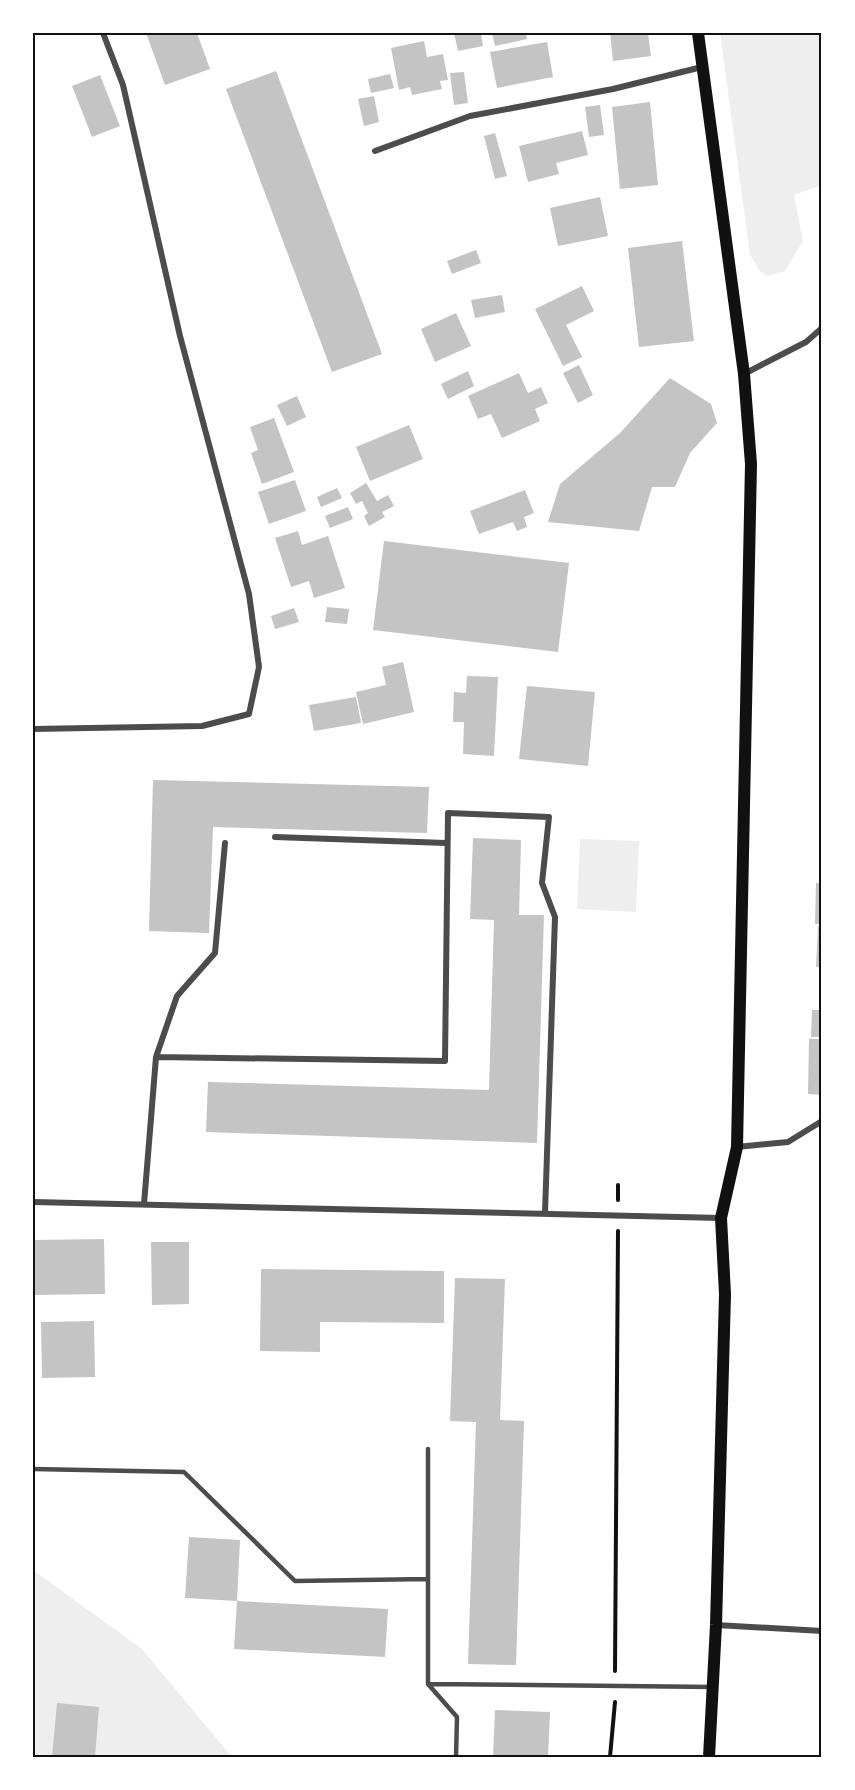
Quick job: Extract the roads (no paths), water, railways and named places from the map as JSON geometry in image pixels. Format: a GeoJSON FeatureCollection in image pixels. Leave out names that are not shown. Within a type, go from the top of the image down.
{"type":"FeatureCollection","features":[{"type":"Feature","properties":{"kind":"main road"},"geometry":{"type":"LineString","coordinates":[[698,33],[744,374],[751,464],[737,1147],[721,1218],[725,1294],[716,1625],[709,1757]]}},
{"type":"Feature","properties":{"kind":"street"},"geometry":{"type":"LineString","coordinates":[[33,729],[202,726],[249,714],[259,667],[249,594],[180,336],[123,85],[103,33]]}},
{"type":"Feature","properties":{"kind":"street"},"geometry":{"type":"LineString","coordinates":[[375,151],[470,116],[613,89],[702,67]]}},
{"type":"Feature","properties":{"kind":"street"},"geometry":{"type":"LineString","coordinates":[[744,374],[807,342],[822,328]]}},
{"type":"Feature","properties":{"kind":"street"},"geometry":{"type":"LineString","coordinates":[[156,1057],[445,1061],[448,813],[549,817],[542,883],[555,916],[545,1213]]}},
{"type":"Feature","properties":{"kind":"street"},"geometry":{"type":"LineString","coordinates":[[275,837],[446,843]]}},
{"type":"Feature","properties":{"kind":"street"},"geometry":{"type":"LineString","coordinates":[[144,1204],[156,1057],[177,996],[215,954],[225,843]]}},
{"type":"Feature","properties":{"kind":"street"},"geometry":{"type":"LineString","coordinates":[[737,1147],[788,1142],[822,1121]]}},
{"type":"Feature","properties":{"kind":"street"},"geometry":{"type":"LineString","coordinates":[[33,1202],[721,1218]]}},
{"type":"Feature","properties":{"kind":"street"},"geometry":{"type":"LineString","coordinates":[[716,1625],[822,1631]]}},
{"type":"Feature","properties":{"kind":"lane"},"geometry":{"type":"LineString","coordinates":[[428,1449],[428,1684],[457,1717],[456,1757]]}},
{"type":"Feature","properties":{"kind":"lane"},"geometry":{"type":"LineString","coordinates":[[33,1469],[184,1472],[295,1581],[428,1579]]}},
{"type":"Feature","properties":{"kind":"lane"},"geometry":{"type":"LineString","coordinates":[[428,1684],[713,1687]]}}]}
